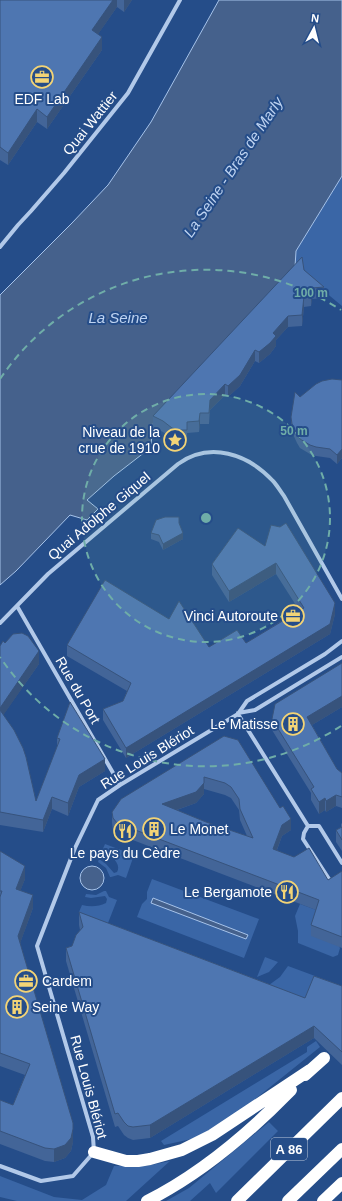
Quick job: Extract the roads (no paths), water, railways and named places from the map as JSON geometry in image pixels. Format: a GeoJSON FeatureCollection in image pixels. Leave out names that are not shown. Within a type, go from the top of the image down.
{"type":"FeatureCollection","features":[{"type":"Feature","properties":{"kind":"highway"},"geometry":{"type":"LineString","coordinates":[[147,1201],[167,1191],[228,1148],[270,1112],[310,1070],[324,1058]]}},
{"type":"Feature","properties":{"kind":"highway"},"geometry":{"type":"LineString","coordinates":[[94,1152],[126,1161],[138,1161],[182,1150],[212,1135],[310,1070]]}},
{"type":"Feature","properties":{"kind":"highway","name":"A 86"},"geometry":{"type":"LineString","coordinates":[[237,1201],[342,1098]]}},
{"type":"Feature","properties":{"kind":"highway","name":"A 86"},"geometry":{"type":"LineString","coordinates":[[288,1201],[342,1149]]}},
{"type":"Feature","properties":{"kind":"highway"},"geometry":{"type":"LineString","coordinates":[[323,1201],[342,1182]]}},
{"type":"Feature","properties":{"kind":"street","name":"Quai Wattier"},"geometry":{"type":"LineString","coordinates":[[0,247],[64,173],[128,93],[180,0]]}},
{"type":"Feature","properties":{"kind":"street","name":"Quai Adolphe Giquel"},"geometry":{"type":"LineString","coordinates":[[0,624],[48,574],[178,464],[186,458],[200,453],[213,452],[225,453],[249,462],[257,466],[274,482],[284,496],[342,599]]}},
{"type":"Feature","properties":{"kind":"street","name":"Rue du Port"},"geometry":{"type":"LineString","coordinates":[[17,606],[120,785]]}},
{"type":"Feature","properties":{"kind":"street","name":"Rue Louis Blériot"},"geometry":{"type":"LineString","coordinates":[[238,714],[248,701],[325,654],[342,640]]}},
{"type":"Feature","properties":{"kind":"street","name":"Rue Louis Blériot"},"geometry":{"type":"LineString","coordinates":[[94,1152],[93,1137],[37,946],[74,851],[98,800],[120,785],[238,714],[255,710],[342,657]]}},
{"type":"Feature","properties":{"kind":"street"},"geometry":{"type":"LineString","coordinates":[[238,714],[308,826]]}},
{"type":"Feature","properties":{"kind":"street"},"geometry":{"type":"LineString","coordinates":[[308,826],[319,826],[342,863]]}},
{"type":"Feature","properties":{"kind":"street"},"geometry":{"type":"LineString","coordinates":[[308,826],[304,833],[303,839],[331,882]]}},
{"type":"Feature","properties":{"kind":"street"},"geometry":{"type":"LineString","coordinates":[[0,1166],[41,1181],[73,1176],[94,1152]]}},
{"type":"Feature","properties":{"kind":"water","name":"La Seine"},"geometry":{"type":"Polygon","coordinates":[[[219,0],[342,0],[342,176],[296,251],[295,267],[154,418],[151,444],[145,452],[114,476],[87,500],[98,509],[87,520],[70,515],[16,571],[0,585],[0,295],[108,185],[151,122],[219,0]]]}},
{"type":"Feature","properties":{"kind":"water"},"geometry":{"type":"Polygon","coordinates":[[[92,866],[101,869],[104,878],[101,887],[92,890],[83,887],[80,878],[83,869],[92,866]]]}},
{"type":"Feature","properties":{"kind":"water"},"geometry":{"type":"Polygon","coordinates":[[[153,898],[248,935],[246,939],[151,903],[153,898]]]}},
{"type":"Feature","properties":{"kind":"place","name":"EDF Lab"},"geometry":{"type":"Point","coordinates":[42,77]}},
{"type":"Feature","properties":{"kind":"place","name":"Niveau de la crue de 1910"},"geometry":{"type":"Point","coordinates":[175,440]}},
{"type":"Feature","properties":{"kind":"place","name":"Vinci Autoroute"},"geometry":{"type":"Point","coordinates":[293,616]}},
{"type":"Feature","properties":{"kind":"place","name":"Le Matisse"},"geometry":{"type":"Point","coordinates":[293,724]}},
{"type":"Feature","properties":{"kind":"place","name":"Le Monet"},"geometry":{"type":"Point","coordinates":[154,829]}},
{"type":"Feature","properties":{"kind":"place","name":"Le pays du Cèdre"},"geometry":{"type":"Point","coordinates":[125,831]}},
{"type":"Feature","properties":{"kind":"place","name":"Le Bergamote"},"geometry":{"type":"Point","coordinates":[287,892]}},
{"type":"Feature","properties":{"kind":"place","name":"Cardem"},"geometry":{"type":"Point","coordinates":[26,981]}},
{"type":"Feature","properties":{"kind":"place","name":"Seine Way"},"geometry":{"type":"Point","coordinates":[17,1007]}},
{"type":"Feature","properties":{"kind":"water label","name":"La Seine - Bras de Marly"},"geometry":{"type":"Point","coordinates":[233,167]}}]}
